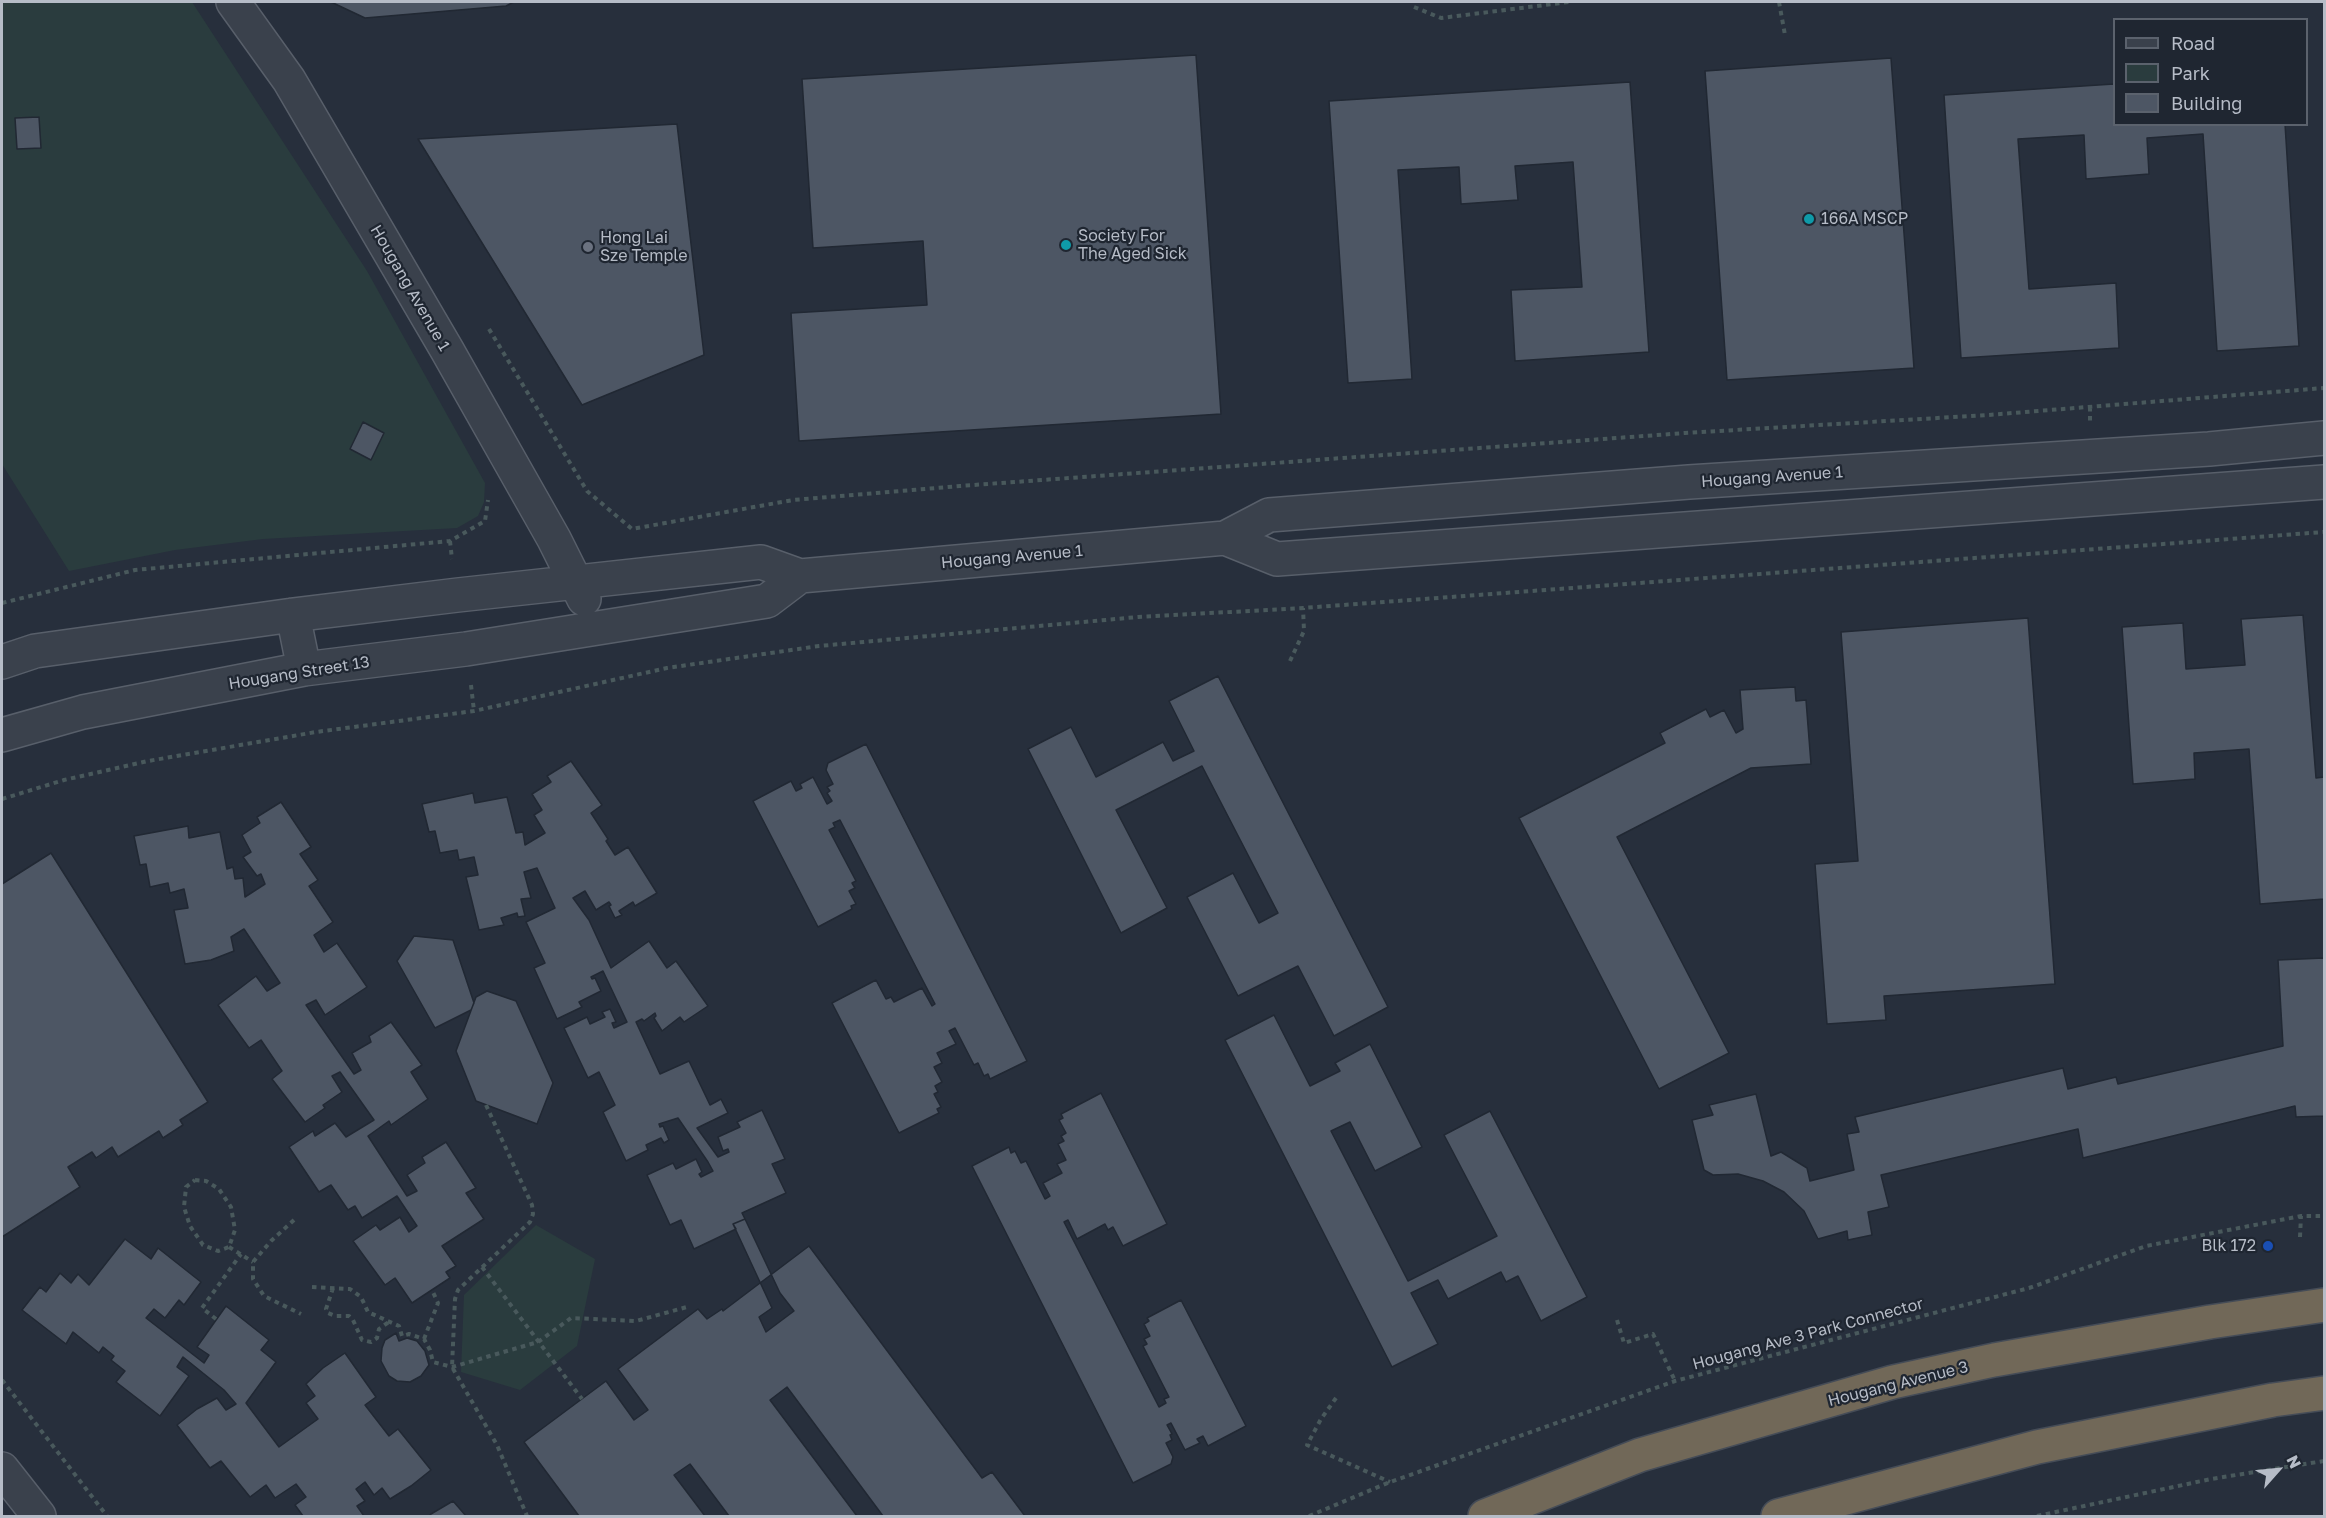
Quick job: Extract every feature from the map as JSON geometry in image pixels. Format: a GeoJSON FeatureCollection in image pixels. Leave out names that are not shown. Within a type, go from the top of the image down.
{"type":"FeatureCollection","features":[{"type":"Feature","properties":{"kind":"highway","name":"Hougang Avenue 3"},"geometry":{"type":"LineString","coordinates":[[1485,1516],[1640,1455],[1893,1382],[2005,1358],[2210,1322],[2325,1305]]}},
{"type":"Feature","properties":{"kind":"highway"},"geometry":{"type":"LineString","coordinates":[[1778,1516],[2037,1447],[2273,1400],[2325,1393]]}},
{"type":"Feature","properties":{"kind":"street","name":"Hougang Avenue 1"},"geometry":{"type":"LineString","coordinates":[[233,2],[289,80],[447,350],[544,523],[599,627]]}},
{"type":"Feature","properties":{"kind":"street","name":"Hougang Avenue 1"},"geometry":{"type":"LineString","coordinates":[[575,582],[761,562],[800,576],[1225,538],[1269,515],[1689,482],[2209,449],[2325,438]]}},
{"type":"Feature","properties":{"kind":"street","name":"Hougang Avenue 1"},"geometry":{"type":"LineString","coordinates":[[1225,538],[1277,559],[2325,482]]}},
{"type":"Feature","properties":{"kind":"street"},"geometry":{"type":"LineString","coordinates":[[599,627],[767,601],[800,576]]}},
{"type":"Feature","properties":{"kind":"street"},"geometry":{"type":"LineString","coordinates":[[2,662],[35,651],[293,615],[575,582]]}},
{"type":"Feature","properties":{"kind":"street"},"geometry":{"type":"LineString","coordinates":[[293,615],[304,669]]}},
{"type":"Feature","properties":{"kind":"street","name":"Hougang Street 13"},"geometry":{"type":"LineString","coordinates":[[2,735],[83,712],[304,669],[466,649],[599,627]]}},
{"type":"Feature","properties":{"kind":"street"},"geometry":{"type":"LineString","coordinates":[[2,1469],[39,1516]]}},
{"type":"Feature","properties":{"kind":"path"},"geometry":{"type":"LineString","coordinates":[[1414,7],[1441,18],[1569,2]]}},
{"type":"Feature","properties":{"kind":"path"},"geometry":{"type":"LineString","coordinates":[[1779,2],[1785,35]]}},
{"type":"Feature","properties":{"kind":"path"},"geometry":{"type":"LineString","coordinates":[[489,329],[587,491],[632,529],[793,500],[936,488],[1673,434],[1988,415],[2325,388]]}},
{"type":"Feature","properties":{"kind":"path"},"geometry":{"type":"LineString","coordinates":[[2,603],[135,570],[450,541],[485,521]]}},
{"type":"Feature","properties":{"kind":"path"},"geometry":{"type":"LineString","coordinates":[[2,799],[64,780],[148,761],[316,732],[474,711],[667,668],[819,646],[1138,617],[1303,608],[2325,532]]}},
{"type":"Feature","properties":{"kind":"path"},"geometry":{"type":"LineString","coordinates":[[1290,661],[1304,631],[1303,608]]}},
{"type":"Feature","properties":{"kind":"path"},"geometry":{"type":"LineString","coordinates":[[486,1105],[532,1205],[533,1214],[530,1222],[458,1290],[455,1299],[452,1367],[497,1445],[527,1516]]}},
{"type":"Feature","properties":{"kind":"path"},"geometry":{"type":"LineString","coordinates":[[195,1180],[206,1181],[219,1189],[231,1207],[235,1230],[230,1247],[218,1251],[203,1245],[190,1226],[184,1207],[186,1187],[195,1180]]}},
{"type":"Feature","properties":{"kind":"path"},"geometry":{"type":"LineString","coordinates":[[2300,1237],[2301,1216]]}},
{"type":"Feature","properties":{"kind":"path","name":"Hougang Ave 3 Park Connector"},"geometry":{"type":"LineString","coordinates":[[1309,1516],[1390,1482],[1675,1382],[2029,1288],[2146,1246],[2301,1216],[2325,1216]]}},
{"type":"Feature","properties":{"kind":"path"},"geometry":{"type":"LineString","coordinates":[[294,1220],[271,1240],[253,1262],[253,1279],[264,1296],[301,1314]]}},
{"type":"Feature","properties":{"kind":"path"},"geometry":{"type":"LineString","coordinates":[[230,1247],[253,1262]]}},
{"type":"Feature","properties":{"kind":"path"},"geometry":{"type":"LineString","coordinates":[[216,1319],[202,1308],[241,1254]]}},
{"type":"Feature","properties":{"kind":"path"},"geometry":{"type":"LineString","coordinates":[[482,1267],[582,1400]]}},
{"type":"Feature","properties":{"kind":"path"},"geometry":{"type":"LineString","coordinates":[[312,1287],[350,1289],[361,1297],[368,1312],[391,1320],[399,1326],[402,1336],[409,1334],[424,1339]]}},
{"type":"Feature","properties":{"kind":"path"},"geometry":{"type":"LineString","coordinates":[[333,1288],[326,1309],[328,1313],[335,1316],[349,1316],[362,1340],[371,1342],[377,1338],[379,1329],[391,1320]]}},
{"type":"Feature","properties":{"kind":"path"},"geometry":{"type":"LineString","coordinates":[[432,1290],[438,1303],[424,1339],[434,1362],[452,1367],[538,1342],[571,1318],[636,1321],[687,1307]]}},
{"type":"Feature","properties":{"kind":"path"},"geometry":{"type":"LineString","coordinates":[[1617,1320],[1624,1343],[1653,1334],[1675,1382]]}},
{"type":"Feature","properties":{"kind":"path"},"geometry":{"type":"LineString","coordinates":[[2,1380],[107,1516]]}},
{"type":"Feature","properties":{"kind":"path"},"geometry":{"type":"LineString","coordinates":[[1336,1398],[1307,1445],[1390,1482]]}},
{"type":"Feature","properties":{"kind":"path"},"geometry":{"type":"LineString","coordinates":[[2037,1516],[2211,1479],[2325,1461]]}},
{"type":"Feature","properties":{"kind":"green space"},"geometry":{"type":"Polygon","coordinates":[[[2,2],[192,2],[367,271],[485,483],[484,502],[478,516],[457,528],[263,539],[175,550],[69,571],[2,464],[2,2]]]}},
{"type":"Feature","properties":{"kind":"green space"},"geometry":{"type":"Polygon","coordinates":[[[536,1225],[595,1259],[577,1346],[520,1390],[461,1372],[464,1295],[536,1225]]]}},
{"type":"Feature","properties":{"kind":"building"},"geometry":{"type":"Polygon","coordinates":[[[331,2],[514,2],[506,6],[365,18],[331,2]]]}},
{"type":"Feature","properties":{"kind":"building","name":"Society For The Aged Sick"},"geometry":{"type":"Polygon","coordinates":[[[1196,55],[1221,414],[799,441],[791,313],[927,305],[923,241],[813,248],[802,79],[1196,55]]]}},
{"type":"Feature","properties":{"kind":"building","name":"166A MSCP"},"geometry":{"type":"Polygon","coordinates":[[[1891,58],[1914,368],[1727,380],[1705,71],[1891,58]]]}},
{"type":"Feature","properties":{"kind":"building"},"geometry":{"type":"Polygon","coordinates":[[[1630,82],[1649,352],[1515,361],[1511,290],[1582,287],[1573,162],[1515,166],[1518,200],[1461,204],[1459,167],[1398,170],[1412,379],[1348,383],[1329,101],[1630,82]]]}},
{"type":"Feature","properties":{"kind":"building"},"geometry":{"type":"Polygon","coordinates":[[[2113,84],[2113,126],[2285,126],[2299,346],[2217,351],[2203,134],[2147,138],[2149,174],[2086,179],[2084,135],[2018,139],[2029,289],[2116,283],[2119,348],[1961,358],[1944,95],[2113,84]]]}},
{"type":"Feature","properties":{"kind":"building"},"geometry":{"type":"Polygon","coordinates":[[[39,117],[41,148],[17,149],[15,118],[39,117]]]}},
{"type":"Feature","properties":{"kind":"building","name":"Hong Lai Sze Temple"},"geometry":{"type":"Polygon","coordinates":[[[677,124],[704,355],[582,405],[418,139],[677,124]]]}},
{"type":"Feature","properties":{"kind":"building"},"geometry":{"type":"Polygon","coordinates":[[[363,422],[384,433],[371,460],[350,449],[363,422]]]}},
{"type":"Feature","properties":{"kind":"building"},"geometry":{"type":"Polygon","coordinates":[[[2303,615],[2316,778],[2324,777],[2324,899],[2260,904],[2249,749],[2194,753],[2195,779],[2133,784],[2122,627],[2183,623],[2186,669],[2245,665],[2241,619],[2303,615]]]}},
{"type":"Feature","properties":{"kind":"building"},"geometry":{"type":"Polygon","coordinates":[[[2028,618],[2055,984],[1884,996],[1886,1020],[1827,1024],[1815,864],[1858,861],[1841,632],[2028,618]]]}},
{"type":"Feature","properties":{"kind":"building"},"geometry":{"type":"Polygon","coordinates":[[[1218,676],[1388,1007],[1334,1036],[1298,966],[1238,996],[1187,897],[1233,873],[1259,923],[1278,913],[1202,766],[1116,810],[1167,908],[1121,933],[1028,749],[1071,727],[1096,777],[1163,742],[1173,761],[1194,751],[1169,701],[1218,676]]]}},
{"type":"Feature","properties":{"kind":"building"},"geometry":{"type":"Polygon","coordinates":[[[1795,687],[1796,701],[1806,700],[1811,764],[1751,768],[1617,837],[1729,1053],[1659,1089],[1519,818],[1665,743],[1660,733],[1706,709],[1710,717],[1724,710],[1736,733],[1743,729],[1740,690],[1795,687]]]}},
{"type":"Feature","properties":{"kind":"building"},"geometry":{"type":"Polygon","coordinates":[[[866,744],[1027,1061],[990,1079],[988,1074],[984,1076],[978,1063],[974,1065],[955,1028],[949,1031],[956,1044],[937,1053],[942,1063],[934,1067],[942,1082],[935,1086],[938,1092],[934,1094],[941,1107],[937,1109],[939,1113],[899,1133],[832,1003],[876,980],[886,999],[891,997],[894,1002],[922,988],[932,1006],[935,1004],[840,820],[833,823],[835,827],[829,830],[856,881],[852,883],[855,888],[849,891],[856,904],[851,906],[852,909],[818,927],[753,801],[791,781],[796,791],[802,788],[800,784],[813,777],[827,804],[832,801],[827,793],[830,791],[827,787],[833,784],[826,770],[828,763],[866,744]]]}},
{"type":"Feature","properties":{"kind":"building"},"geometry":{"type":"Polygon","coordinates":[[[571,761],[602,805],[591,813],[608,839],[606,841],[615,855],[628,847],[657,893],[635,906],[633,902],[619,911],[622,915],[615,918],[609,902],[596,910],[585,891],[573,898],[589,920],[611,968],[649,941],[667,968],[676,961],[708,1006],[684,1022],[680,1017],[662,1031],[654,1018],[655,1013],[644,1021],[642,1019],[636,1022],[660,1074],[689,1061],[710,1105],[721,1099],[728,1113],[697,1128],[718,1157],[729,1152],[728,1149],[723,1151],[718,1137],[740,1127],[737,1122],[762,1110],[785,1159],[772,1164],[786,1193],[742,1213],[745,1219],[733,1224],[736,1229],[694,1249],[681,1220],[670,1225],[647,1175],[673,1163],[676,1169],[696,1159],[702,1172],[699,1174],[701,1177],[713,1171],[708,1162],[678,1118],[659,1124],[660,1127],[663,1126],[669,1140],[664,1143],[661,1138],[646,1145],[648,1150],[626,1161],[603,1112],[615,1105],[599,1072],[588,1078],[564,1028],[587,1017],[590,1024],[605,1017],[602,1012],[610,1009],[616,1022],[612,1023],[614,1028],[627,1022],[603,971],[591,977],[595,978],[601,991],[579,1002],[582,1007],[557,1019],[534,968],[545,963],[526,922],[555,908],[537,868],[524,872],[531,898],[521,899],[525,916],[518,917],[517,913],[501,918],[504,925],[479,930],[466,877],[478,875],[474,857],[459,860],[457,850],[440,853],[435,831],[429,832],[422,804],[473,793],[475,803],[507,797],[516,833],[523,832],[525,845],[545,833],[534,815],[542,810],[532,794],[551,782],[547,776],[571,761]]]}},
{"type":"Feature","properties":{"kind":"building"},"geometry":{"type":"Polygon","coordinates":[[[281,802],[311,847],[300,854],[318,880],[309,886],[333,922],[314,935],[324,952],[337,943],[367,987],[325,1015],[316,1000],[306,1005],[354,1074],[361,1070],[352,1053],[371,1042],[369,1036],[391,1022],[422,1065],[411,1072],[428,1099],[391,1125],[389,1121],[368,1136],[407,1196],[417,1191],[407,1175],[425,1163],[422,1157],[446,1142],[476,1188],[466,1193],[484,1219],[442,1246],[456,1266],[446,1272],[450,1278],[412,1303],[395,1278],[385,1285],[353,1241],[376,1225],[380,1230],[400,1217],[409,1232],[417,1226],[397,1196],[362,1218],[355,1206],[348,1210],[331,1185],[319,1192],[289,1147],[313,1131],[315,1136],[335,1123],[346,1137],[374,1120],[340,1072],[332,1076],[342,1092],[323,1105],[325,1108],[305,1122],[272,1079],[282,1071],[261,1040],[249,1048],[218,1005],[256,976],[267,991],[280,983],[244,929],[231,937],[234,951],[211,960],[185,964],[174,910],[188,908],[184,889],[170,893],[168,883],[150,887],[146,864],[140,865],[134,836],[188,826],[189,838],[220,832],[227,869],[233,867],[235,879],[243,878],[245,897],[265,884],[261,874],[257,876],[243,857],[251,852],[242,835],[260,823],[257,817],[281,802]]]}},
{"type":"Feature","properties":{"kind":"building"},"geometry":{"type":"Polygon","coordinates":[[[51,853],[208,1102],[180,1120],[183,1125],[163,1138],[159,1131],[118,1157],[112,1147],[96,1158],[92,1152],[68,1167],[80,1187],[2,1237],[2,884],[51,853]]]}},
{"type":"Feature","properties":{"kind":"building"},"geometry":{"type":"Polygon","coordinates":[[[414,936],[453,940],[474,1003],[471,1010],[435,1028],[397,961],[414,936]]]}},
{"type":"Feature","properties":{"kind":"building"},"geometry":{"type":"Polygon","coordinates":[[[2324,958],[2324,1116],[2296,1117],[2295,1106],[2083,1158],[2078,1129],[1881,1175],[1889,1207],[1868,1212],[1872,1235],[1848,1240],[1847,1231],[1818,1239],[1804,1211],[1784,1192],[1763,1181],[1738,1174],[1713,1175],[1704,1170],[1692,1120],[1713,1115],[1709,1105],[1756,1094],[1771,1156],[1781,1152],[1807,1168],[1810,1181],[1854,1170],[1847,1134],[1859,1132],[1855,1117],[2063,1068],[2068,1089],[2116,1077],[2118,1084],[2283,1046],[2278,960],[2324,958]]]}},
{"type":"Feature","properties":{"kind":"building"},"geometry":{"type":"Polygon","coordinates":[[[487,991],[516,1001],[553,1083],[537,1124],[476,1101],[456,1051],[476,997],[487,991]]]}},
{"type":"Feature","properties":{"kind":"building"},"geometry":{"type":"Polygon","coordinates":[[[1274,1015],[1310,1086],[1340,1071],[1335,1063],[1370,1044],[1422,1147],[1375,1171],[1350,1122],[1331,1131],[1408,1281],[1497,1236],[1444,1135],[1490,1111],[1587,1297],[1541,1321],[1518,1276],[1506,1282],[1501,1272],[1448,1299],[1438,1280],[1411,1293],[1438,1344],[1392,1367],[1225,1040],[1274,1015]]]}},
{"type":"Feature","properties":{"kind":"building"},"geometry":{"type":"Polygon","coordinates":[[[1101,1093],[1167,1224],[1123,1246],[1113,1227],[1108,1230],[1105,1224],[1077,1239],[1068,1220],[1064,1222],[1159,1407],[1166,1403],[1164,1399],[1169,1397],[1143,1346],[1147,1344],[1144,1339],[1150,1336],[1144,1324],[1149,1321],[1147,1318],[1181,1300],[1246,1426],[1208,1446],[1203,1436],[1197,1439],[1200,1443],[1185,1450],[1171,1423],[1167,1425],[1172,1434],[1170,1435],[1172,1440],[1166,1443],[1173,1457],[1171,1464],[1133,1483],[972,1166],[1009,1147],[1011,1153],[1015,1151],[1021,1163],[1026,1161],[1045,1199],[1050,1196],[1043,1183],[1062,1173],[1057,1164],[1066,1160],[1058,1144],[1064,1141],[1061,1136],[1066,1133],[1059,1120],[1063,1118],[1061,1114],[1101,1093]]]}},
{"type":"Feature","properties":{"kind":"building"},"geometry":{"type":"Polygon","coordinates":[[[745,1219],[780,1293],[794,1311],[766,1332],[759,1317],[772,1308],[733,1224],[745,1219]]]}},
{"type":"Feature","properties":{"kind":"building"},"geometry":{"type":"Polygon","coordinates":[[[125,1239],[151,1259],[158,1248],[201,1282],[184,1305],[179,1300],[165,1318],[154,1309],[146,1318],[204,1363],[209,1355],[197,1347],[226,1306],[269,1340],[261,1350],[276,1362],[246,1403],[279,1447],[318,1419],[306,1403],[315,1396],[306,1384],[323,1368],[345,1353],[376,1397],[365,1405],[389,1436],[398,1429],[431,1470],[390,1499],[382,1488],[374,1495],[365,1482],[356,1489],[365,1501],[357,1506],[364,1516],[303,1516],[295,1505],[306,1497],[296,1484],[275,1498],[266,1485],[250,1497],[221,1461],[210,1468],[177,1425],[197,1409],[217,1398],[226,1410],[236,1404],[224,1390],[183,1357],[177,1367],[189,1376],[160,1416],[116,1382],[125,1371],[111,1360],[114,1356],[103,1347],[99,1353],[73,1332],[66,1344],[22,1310],[40,1287],[46,1292],[60,1273],[71,1283],[78,1274],[89,1285],[125,1239]]]}},
{"type":"Feature","properties":{"kind":"building"},"geometry":{"type":"Polygon","coordinates":[[[809,1246],[982,1478],[992,1472],[1025,1516],[883,1516],[787,1387],[770,1400],[857,1516],[729,1516],[690,1464],[674,1475],[705,1516],[579,1516],[524,1442],[606,1381],[634,1420],[648,1410],[618,1369],[698,1309],[707,1319],[722,1309],[723,1311],[809,1246]]]}},
{"type":"Feature","properties":{"kind":"building"},"geometry":{"type":"Polygon","coordinates":[[[396,1333],[399,1341],[407,1338],[417,1341],[425,1351],[429,1365],[421,1376],[410,1382],[397,1381],[389,1376],[381,1361],[385,1340],[396,1333]]]}},
{"type":"Feature","properties":{"kind":"building"},"geometry":{"type":"Polygon","coordinates":[[[453,1501],[466,1516],[429,1516],[431,1514],[453,1501]]]}},
{"type":"Feature","properties":{"kind":"place","name":"166A MSCP"},"geometry":{"type":"Point","coordinates":[1809,219]}},
{"type":"Feature","properties":{"kind":"place","name":"Society For The Aged Sick"},"geometry":{"type":"Point","coordinates":[1066,245]}},
{"type":"Feature","properties":{"kind":"place","name":"Hong Lai Sze Temple"},"geometry":{"type":"Point","coordinates":[588,247]}},
{"type":"Feature","properties":{"kind":"place","name":"Blk 172"},"geometry":{"type":"Point","coordinates":[2268,1246]}}]}
